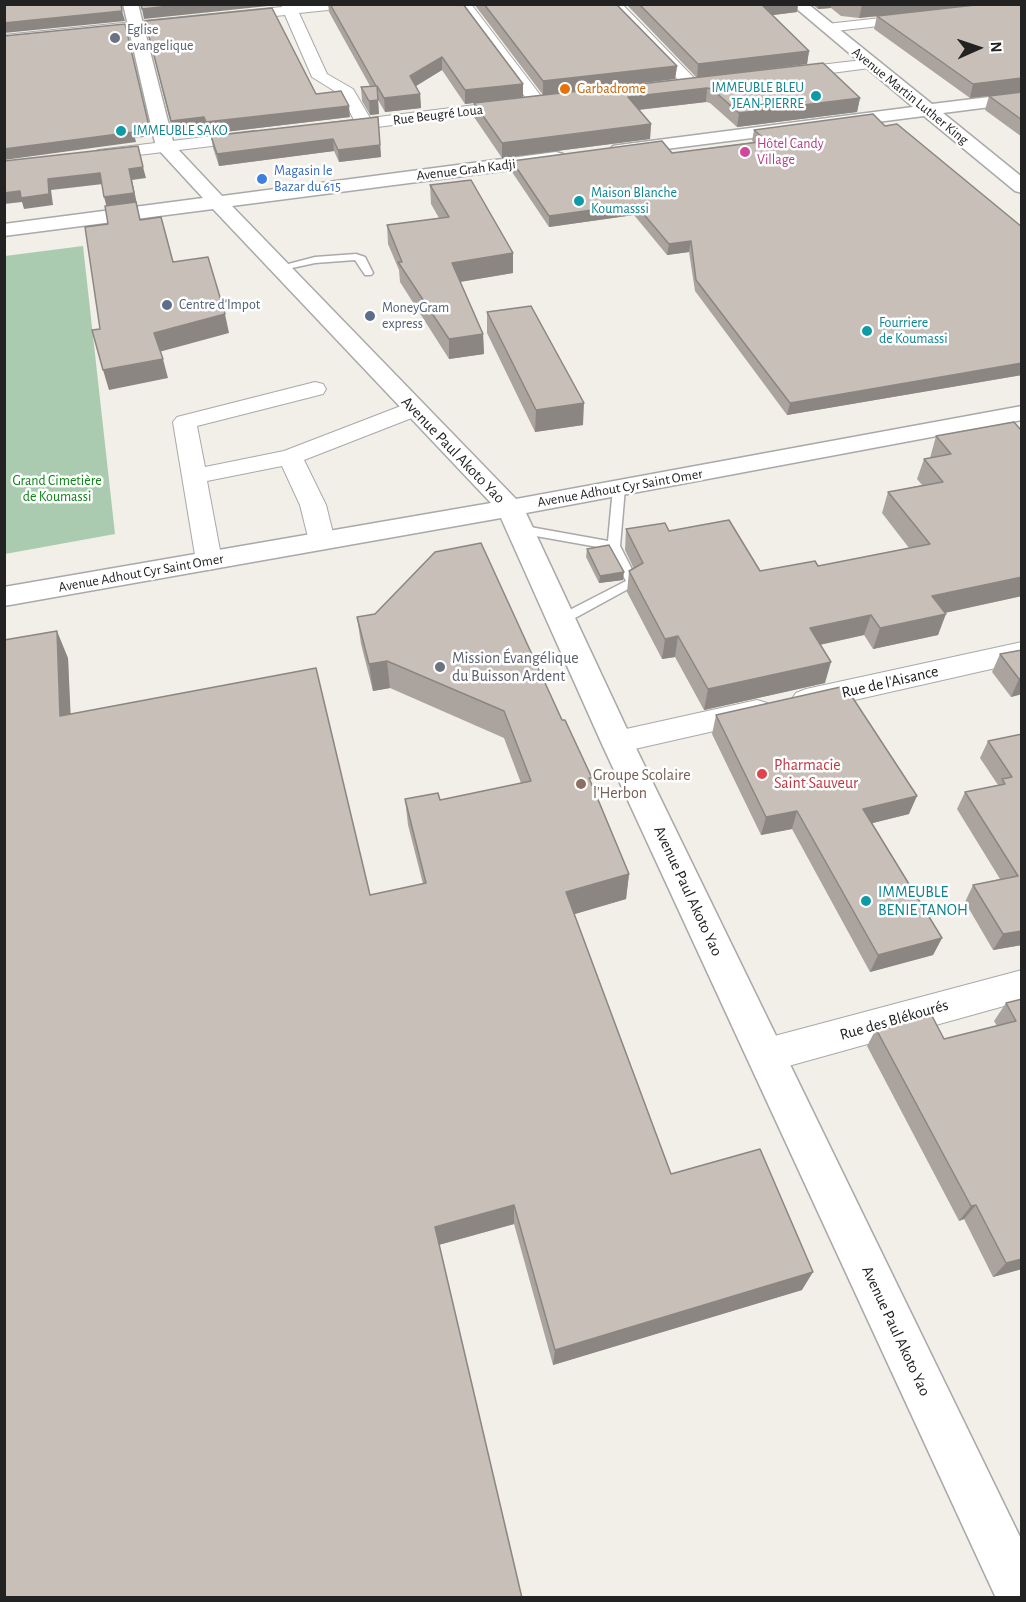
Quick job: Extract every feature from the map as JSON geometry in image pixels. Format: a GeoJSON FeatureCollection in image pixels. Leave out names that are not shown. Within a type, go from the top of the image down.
{"type":"FeatureCollection","features":[{"type":"Feature","properties":{"kind":"street","name":"Avenue Paul Akoto Yao"},"geometry":{"type":"LineString","coordinates":[[130,4],[165,147],[515,518],[617,742],[1022,1597]]}},
{"type":"Feature","properties":{"kind":"street"},"geometry":{"type":"LineString","coordinates":[[4,40],[290,7],[347,4]]}},
{"type":"Feature","properties":{"kind":"street","name":"Rue Beugré Loua"},"geometry":{"type":"LineString","coordinates":[[317,129],[544,102],[463,4]]}},
{"type":"Feature","properties":{"kind":"street"},"geometry":{"type":"LineString","coordinates":[[614,4],[698,84],[669,87]]}},
{"type":"Feature","properties":{"kind":"street","name":"Avenue Martin Luther King"},"geometry":{"type":"LineString","coordinates":[[798,4],[1022,187]]}},
{"type":"Feature","properties":{"kind":"street"},"geometry":{"type":"LineString","coordinates":[[290,7],[320,77],[347,92],[364,123]]}},
{"type":"Feature","properties":{"kind":"street"},"geometry":{"type":"LineString","coordinates":[[827,28],[928,16]]}},
{"type":"Feature","properties":{"kind":"street"},"geometry":{"type":"LineString","coordinates":[[764,76],[871,64]]}},
{"type":"Feature","properties":{"kind":"street"},"geometry":{"type":"LineString","coordinates":[[595,153],[1022,98]]}},
{"type":"Feature","properties":{"kind":"street"},"geometry":{"type":"LineString","coordinates":[[85,156],[270,134]]}},
{"type":"Feature","properties":{"kind":"street","name":"Avenue Grah Kadji"},"geometry":{"type":"LineString","coordinates":[[4,230],[571,156]]}},
{"type":"Feature","properties":{"kind":"street"},"geometry":{"type":"LineString","coordinates":[[209,561],[185,422],[315,389]]}},
{"type":"Feature","properties":{"kind":"street"},"geometry":{"type":"LineString","coordinates":[[195,476],[290,457],[414,410]]}},
{"type":"Feature","properties":{"kind":"street","name":"Avenue Adhout Cyr Saint Omer"},"geometry":{"type":"LineString","coordinates":[[4,597],[322,541],[515,518],[619,488],[1022,413]]}},
{"type":"Feature","properties":{"kind":"street"},"geometry":{"type":"LineString","coordinates":[[290,457],[313,506],[322,541]]}},
{"type":"Feature","properties":{"kind":"street","name":"Rue de l'Aisance"},"geometry":{"type":"LineString","coordinates":[[617,742],[1022,652]]}},
{"type":"Feature","properties":{"kind":"street","name":"Rue des Blékourés"},"geometry":{"type":"LineString","coordinates":[[766,1055],[1022,985]]}},
{"type":"Feature","properties":{"kind":"lane"},"geometry":{"type":"LineString","coordinates":[[278,268],[315,260],[356,257],[362,259],[368,273]]}},
{"type":"Feature","properties":{"kind":"lane"},"geometry":{"type":"LineString","coordinates":[[561,620],[633,583],[614,546],[619,488]]}},
{"type":"Feature","properties":{"kind":"lane"},"geometry":{"type":"LineString","coordinates":[[515,518],[614,546]]}},
{"type":"Feature","properties":{"kind":"green space","name":"Grand Cimetière de Koumassi"},"geometry":{"type":"Polygon","coordinates":[[[83,246],[115,534],[5,554],[5,256],[83,246]]]}},
{"type":"Feature","properties":{"kind":"building"},"geometry":{"type":"Polygon","coordinates":[[[4,4],[121,4],[122,11],[4,23],[4,4]]]}},
{"type":"Feature","properties":{"kind":"building"},"geometry":{"type":"Polygon","coordinates":[[[141,4],[188,4],[142,9],[141,4]]]}},
{"type":"Feature","properties":{"kind":"building"},"geometry":{"type":"Polygon","coordinates":[[[330,4],[463,4],[523,84],[465,90],[442,57],[410,76],[420,94],[384,98],[377,86],[378,100],[369,101],[361,87],[376,86],[330,4]]]}},
{"type":"Feature","properties":{"kind":"building"},"geometry":{"type":"Polygon","coordinates":[[[484,4],[616,4],[677,66],[543,81],[484,4]]]}},
{"type":"Feature","properties":{"kind":"building"},"geometry":{"type":"Polygon","coordinates":[[[639,4],[761,4],[809,51],[698,64],[639,4]]]}},
{"type":"Feature","properties":{"kind":"building"},"geometry":{"type":"Polygon","coordinates":[[[984,4],[1022,4],[1022,78],[973,84],[877,16],[984,4]]]}},
{"type":"Feature","properties":{"kind":"building"},"geometry":{"type":"Polygon","coordinates":[[[272,8],[316,94],[341,91],[349,106],[206,122],[204,117],[171,121],[145,21],[272,8]]]}},
{"type":"Feature","properties":{"kind":"building"},"geometry":{"type":"Polygon","coordinates":[[[125,24],[149,126],[133,128],[134,132],[4,149],[4,36],[125,24]]]}},
{"type":"Feature","properties":{"kind":"building"},"geometry":{"type":"Polygon","coordinates":[[[823,63],[860,98],[739,113],[712,89],[707,88],[628,97],[651,124],[502,143],[474,103],[823,63]]]}},
{"type":"Feature","properties":{"kind":"building"},"geometry":{"type":"Polygon","coordinates":[[[1022,92],[1022,120],[989,96],[1022,92]]]}},
{"type":"Feature","properties":{"kind":"building"},"geometry":{"type":"Polygon","coordinates":[[[873,114],[885,126],[897,124],[1022,227],[1022,363],[790,403],[696,280],[691,241],[669,244],[635,204],[549,216],[512,161],[662,141],[672,153],[767,141],[754,130],[873,114]]]}},
{"type":"Feature","properties":{"kind":"building"},"geometry":{"type":"Polygon","coordinates":[[[378,117],[380,145],[338,150],[333,139],[217,154],[211,136],[378,117]]]}},
{"type":"Feature","properties":{"kind":"building"},"geometry":{"type":"Polygon","coordinates":[[[138,146],[143,167],[129,169],[134,193],[104,197],[100,173],[48,179],[49,194],[21,198],[20,191],[4,193],[4,161],[138,146]]]}},
{"type":"Feature","properties":{"kind":"building"},"geometry":{"type":"Polygon","coordinates":[[[471,180],[513,253],[452,263],[483,334],[449,339],[398,262],[402,262],[387,225],[449,217],[430,185],[471,180]]]}},
{"type":"Feature","properties":{"kind":"building"},"geometry":{"type":"Polygon","coordinates":[[[136,202],[140,220],[161,217],[173,262],[208,257],[225,314],[154,333],[163,359],[103,370],[92,330],[100,329],[85,227],[108,224],[105,206],[136,202]]]}},
{"type":"Feature","properties":{"kind":"building"},"geometry":{"type":"Polygon","coordinates":[[[531,306],[584,403],[536,410],[487,312],[531,306]]]}},
{"type":"Feature","properties":{"kind":"building"},"geometry":{"type":"Polygon","coordinates":[[[1014,422],[1020,429],[1022,428],[1022,577],[932,596],[946,614],[880,628],[871,615],[810,628],[831,662],[708,689],[678,636],[665,639],[629,571],[643,563],[626,529],[665,523],[669,531],[729,520],[760,571],[815,561],[818,566],[930,544],[888,492],[943,482],[924,459],[951,454],[936,436],[1014,422]]]}},
{"type":"Feature","properties":{"kind":"building"},"geometry":{"type":"Polygon","coordinates":[[[481,543],[562,720],[565,720],[592,778],[589,778],[629,874],[566,892],[671,1174],[760,1149],[813,1272],[555,1350],[514,1205],[435,1227],[522,1598],[4,1598],[4,640],[57,631],[60,716],[316,668],[370,895],[426,883],[405,799],[438,793],[440,800],[531,781],[504,711],[387,661],[369,664],[357,617],[375,614],[435,552],[481,543]]]}},
{"type":"Feature","properties":{"kind":"building"},"geometry":{"type":"Polygon","coordinates":[[[609,545],[624,572],[600,576],[587,549],[609,545]]]}},
{"type":"Feature","properties":{"kind":"building"},"geometry":{"type":"Polygon","coordinates":[[[1022,650],[1022,678],[1019,679],[1000,654],[1022,650]]]}},
{"type":"Feature","properties":{"kind":"building"},"geometry":{"type":"Polygon","coordinates":[[[845,686],[917,796],[863,809],[942,938],[878,955],[797,811],[766,817],[716,715],[845,686]]]}},
{"type":"Feature","properties":{"kind":"building"},"geometry":{"type":"Polygon","coordinates":[[[1022,734],[1022,931],[1003,934],[973,885],[1018,876],[965,792],[1005,784],[1002,779],[1012,777],[988,741],[1022,734]]]}},
{"type":"Feature","properties":{"kind":"building"},"geometry":{"type":"Polygon","coordinates":[[[1022,999],[1022,1259],[1006,1263],[976,1205],[971,1206],[876,1029],[931,1014],[944,1039],[1016,1021],[1006,1003],[1022,999]]]}},
{"type":"Feature","properties":{"kind":"place","name":"Eglise evangelique"},"geometry":{"type":"Point","coordinates":[115,38]}},
{"type":"Feature","properties":{"kind":"place","name":"Garbadrome"},"geometry":{"type":"Point","coordinates":[565,89]}},
{"type":"Feature","properties":{"kind":"place","name":"IMMEUBLE BLEU JEAN-PIERRE"},"geometry":{"type":"Point","coordinates":[816,96]}},
{"type":"Feature","properties":{"kind":"place","name":"IMMEUBLE SAKO"},"geometry":{"type":"Point","coordinates":[121,131]}},
{"type":"Feature","properties":{"kind":"place","name":"Hôtel Candy Village"},"geometry":{"type":"Point","coordinates":[745,152]}},
{"type":"Feature","properties":{"kind":"place","name":"Magasin le Bazar du 615"},"geometry":{"type":"Point","coordinates":[262,179]}},
{"type":"Feature","properties":{"kind":"place","name":"Maison Blanche Koumasssi"},"geometry":{"type":"Point","coordinates":[579,201]}},
{"type":"Feature","properties":{"kind":"place","name":"Centre d'Impot"},"geometry":{"type":"Point","coordinates":[167,305]}},
{"type":"Feature","properties":{"kind":"place","name":"MoneyGram express"},"geometry":{"type":"Point","coordinates":[370,316]}},
{"type":"Feature","properties":{"kind":"place","name":"Fourriere de Koumassi"},"geometry":{"type":"Point","coordinates":[867,331]}},
{"type":"Feature","properties":{"kind":"place","name":"Mission Évangélique du Buisson Ardent"},"geometry":{"type":"Point","coordinates":[440,667]}},
{"type":"Feature","properties":{"kind":"place","name":"Pharmacie Saint Sauveur"},"geometry":{"type":"Point","coordinates":[762,774]}},
{"type":"Feature","properties":{"kind":"place","name":"Groupe Scolaire l'Herbon"},"geometry":{"type":"Point","coordinates":[581,784]}},
{"type":"Feature","properties":{"kind":"place","name":"IMMEUBLE BENIE TANOH"},"geometry":{"type":"Point","coordinates":[866,901]}}]}
